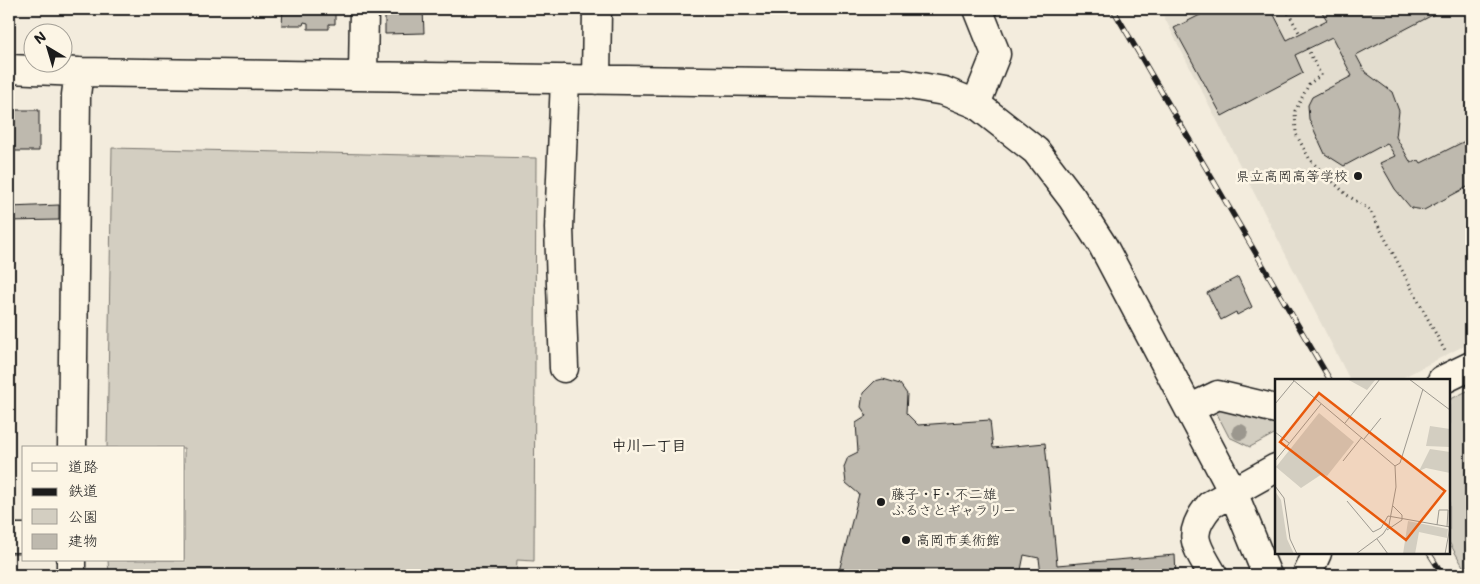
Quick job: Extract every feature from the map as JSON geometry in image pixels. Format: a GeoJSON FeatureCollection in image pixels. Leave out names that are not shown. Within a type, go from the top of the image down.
{"type":"FeatureCollection","features":[{"type":"Feature","properties":{"kind":"street"},"geometry":{"type":"LineString","coordinates":[[364,9],[364,76]]}},
{"type":"Feature","properties":{"kind":"street"},"geometry":{"type":"LineString","coordinates":[[596,80],[597,9]]}},
{"type":"Feature","properties":{"kind":"street"},"geometry":{"type":"LineString","coordinates":[[976,104],[996,54],[978,9]]}},
{"type":"Feature","properties":{"kind":"street"},"geometry":{"type":"LineString","coordinates":[[9,69],[79,72],[904,84],[944,91],[976,104],[1036,151],[1072,198],[1103,246],[1233,492],[1267,575]]}},
{"type":"Feature","properties":{"kind":"street"},"geometry":{"type":"LineString","coordinates":[[72,446],[76,95],[79,72]]}},
{"type":"Feature","properties":{"kind":"street"},"geometry":{"type":"LineString","coordinates":[[564,368],[559,228],[565,79]]}},
{"type":"Feature","properties":{"kind":"street"},"geometry":{"type":"LineString","coordinates":[[1189,409],[1218,395],[1275,409]]}},
{"type":"Feature","properties":{"kind":"street"},"geometry":{"type":"LineString","coordinates":[[1213,575],[1196,545],[1194,530],[1210,505],[1275,469]]}},
{"type":"Feature","properties":{"kind":"street"},"geometry":{"type":"LineString","coordinates":[[9,538],[22,538]]}},
{"type":"Feature","properties":{"kind":"street"},"geometry":{"type":"LineString","coordinates":[[1307,575],[1317,554]]}},
{"type":"Feature","properties":{"kind":"street"},"geometry":{"type":"LineString","coordinates":[[71,562],[71,575]]}},
{"type":"Feature","properties":{"kind":"path"},"geometry":{"type":"LineString","coordinates":[[1286,9],[1300,34]]}},
{"type":"Feature","properties":{"kind":"path"},"geometry":{"type":"LineString","coordinates":[[1307,48],[1321,75],[1309,84],[1295,111],[1296,134],[1310,160],[1347,195],[1370,210],[1454,368]]}},
{"type":"Feature","properties":{"kind":"shaded area","name":"県立高岡高等学校"},"geometry":{"type":"Polygon","coordinates":[[[1160,9],[1471,9],[1471,342],[1400,379],[1349,379],[1160,9]]]}},
{"type":"Feature","properties":{"kind":"green space"},"geometry":{"type":"Polygon","coordinates":[[[112,148],[536,158],[534,561],[517,560],[516,575],[109,575],[108,562],[185,562],[185,446],[107,446],[112,148]]]}},
{"type":"Feature","properties":{"kind":"green space"},"geometry":{"type":"Polygon","coordinates":[[[1471,389],[1471,575],[1468,575],[1450,544],[1450,400],[1471,389]]]}},
{"type":"Feature","properties":{"kind":"green space"},"geometry":{"type":"Polygon","coordinates":[[[1212,404],[1262,421],[1275,415],[1275,434],[1250,447],[1229,437],[1212,404]]]}},
{"type":"Feature","properties":{"kind":"building"},"geometry":{"type":"Polygon","coordinates":[[[283,9],[335,9],[335,24],[329,24],[329,29],[308,29],[308,23],[304,22],[303,25],[282,25],[283,9]]]}},
{"type":"Feature","properties":{"kind":"building"},"geometry":{"type":"Polygon","coordinates":[[[385,9],[423,9],[424,33],[385,34],[385,9]]]}},
{"type":"Feature","properties":{"kind":"building"},"geometry":{"type":"Polygon","coordinates":[[[1212,9],[1271,9],[1287,40],[1327,20],[1320,9],[1348,9],[1351,13],[1359,9],[1444,9],[1356,55],[1365,72],[1392,92],[1399,111],[1396,137],[1411,163],[1419,160],[1421,163],[1471,138],[1471,185],[1424,210],[1411,208],[1395,189],[1380,163],[1395,156],[1387,143],[1344,166],[1325,154],[1309,119],[1308,105],[1312,97],[1352,76],[1332,37],[1295,55],[1303,73],[1222,116],[1174,28],[1212,9]]]}},
{"type":"Feature","properties":{"kind":"building"},"geometry":{"type":"Polygon","coordinates":[[[9,110],[39,110],[39,151],[9,151],[9,110]]]}},
{"type":"Feature","properties":{"kind":"building"},"geometry":{"type":"Polygon","coordinates":[[[59,205],[59,220],[9,221],[9,207],[59,205]]]}},
{"type":"Feature","properties":{"kind":"building"},"geometry":{"type":"Polygon","coordinates":[[[1238,277],[1252,307],[1237,315],[1236,312],[1221,320],[1207,293],[1238,277]]]}},
{"type":"Feature","properties":{"kind":"building"},"geometry":{"type":"Polygon","coordinates":[[[883,379],[900,384],[907,394],[906,413],[918,425],[990,420],[993,448],[1045,443],[1057,565],[1175,555],[1176,575],[1161,575],[1160,570],[1131,572],[1132,575],[1113,575],[1112,573],[1041,575],[1039,558],[1024,555],[1020,575],[838,575],[859,494],[846,483],[844,467],[848,457],[858,452],[856,423],[867,416],[861,407],[863,393],[875,381],[883,379]]]}},
{"type":"Feature","properties":{"kind":"railway"},"geometry":{"type":"LineString","coordinates":[[1113,9],[1329,379]]}},
{"type":"Feature","properties":{"kind":"railway"},"geometry":{"type":"LineString","coordinates":[[1430,554],[1443,575]]}},
{"type":"Feature","properties":{"kind":"place","name":"県立高岡高等学校"},"geometry":{"type":"Point","coordinates":[1358,176]}},
{"type":"Feature","properties":{"kind":"place","name":"藤子・F・不二雄 ふるさとギャラリー"},"geometry":{"type":"Point","coordinates":[881,502]}},
{"type":"Feature","properties":{"kind":"place","name":"高岡市美術館"},"geometry":{"type":"Point","coordinates":[906,540]}},
{"type":"Feature","properties":{"kind":"district","name":"中川一丁目"},"geometry":{"type":"Point","coordinates":[649,446]}}]}
